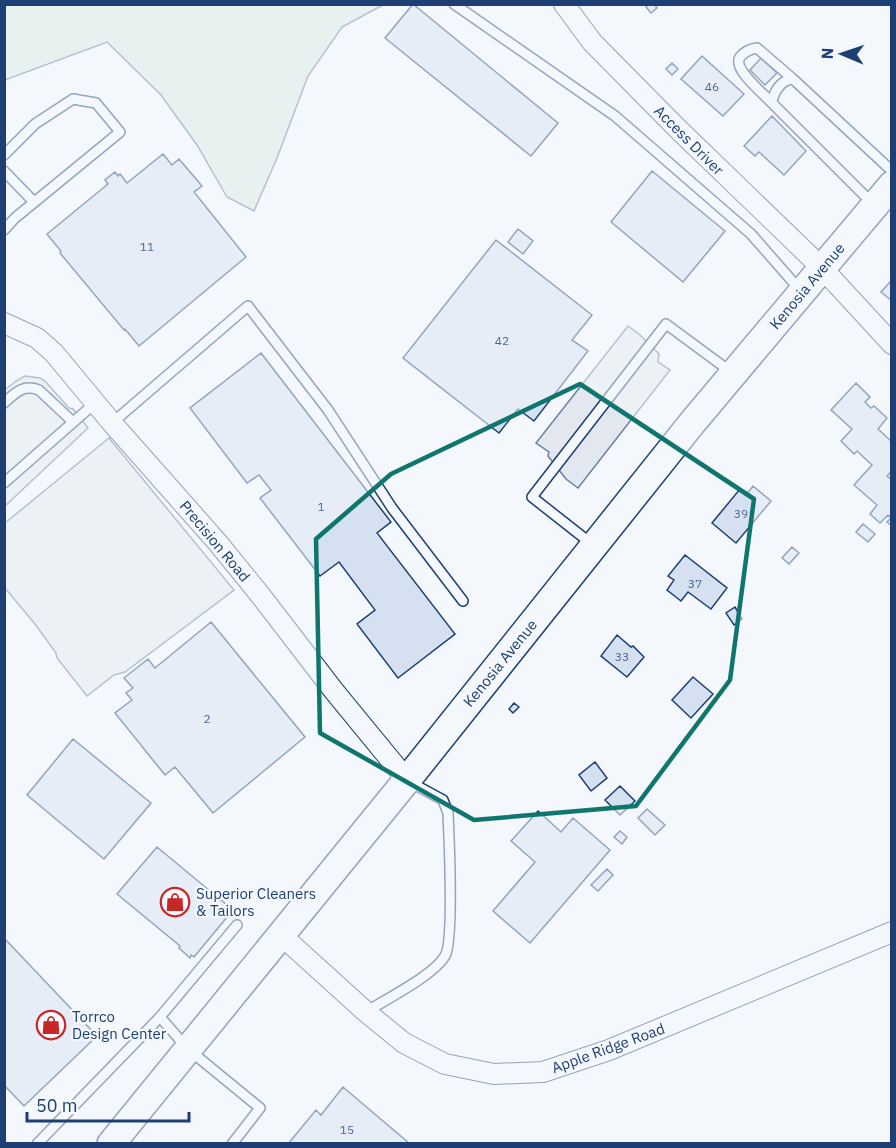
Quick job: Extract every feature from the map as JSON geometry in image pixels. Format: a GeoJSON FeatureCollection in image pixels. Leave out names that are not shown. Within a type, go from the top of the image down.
{"type":"FeatureCollection","features":[{"type":"Feature","properties":{"kind":"street","name":"Access Driver"},"geometry":{"type":"LineString","coordinates":[[564,4],[592,42],[822,268],[891,344]]}},
{"type":"Feature","properties":{"kind":"street","name":"Kenosia Avenue"},"geometry":{"type":"LineString","coordinates":[[111,1143],[407,780],[593,545],[883,195]]}},
{"type":"Feature","properties":{"kind":"street","name":"Precision Road"},"geometry":{"type":"LineString","coordinates":[[4,323],[37,338],[54,353],[233,561],[341,701],[407,780]]}},
{"type":"Feature","properties":{"kind":"street","name":"Apple Ridge Road"},"geometry":{"type":"LineString","coordinates":[[281,935],[404,1043],[446,1064],[494,1074],[543,1072],[609,1050],[891,932]]}},
{"type":"Feature","properties":{"kind":"lane"},"geometry":{"type":"LineString","coordinates":[[454,4],[615,116],[751,234],[801,292]]}},
{"type":"Feature","properties":{"kind":"lane"},"geometry":{"type":"LineString","coordinates":[[883,195],[772,103],[741,71],[738,60],[746,51],[757,48],[891,171]]}},
{"type":"Feature","properties":{"kind":"lane"},"geometry":{"type":"LineString","coordinates":[[772,103],[773,96],[782,83],[793,79]]}},
{"type":"Feature","properties":{"kind":"lane"},"geometry":{"type":"LineString","coordinates":[[4,155],[35,124],[73,99],[96,103],[120,132],[15,218],[4,230]]}},
{"type":"Feature","properties":{"kind":"lane"},"geometry":{"type":"LineString","coordinates":[[4,171],[34,202]]}},
{"type":"Feature","properties":{"kind":"lane"},"geometry":{"type":"LineString","coordinates":[[112,423],[248,306],[328,410],[392,508],[463,601]]}},
{"type":"Feature","properties":{"kind":"lane"},"geometry":{"type":"LineString","coordinates":[[593,545],[532,497],[666,324],[733,374]]}},
{"type":"Feature","properties":{"kind":"lane"},"geometry":{"type":"LineString","coordinates":[[4,403],[17,391],[33,388],[39,390],[74,422]]}},
{"type":"Feature","properties":{"kind":"lane"},"geometry":{"type":"LineString","coordinates":[[4,483],[95,403]]}},
{"type":"Feature","properties":{"kind":"lane"},"geometry":{"type":"LineString","coordinates":[[366,1012],[435,968],[446,955],[449,933],[448,813],[443,800],[407,780]]}},
{"type":"Feature","properties":{"kind":"lane"},"geometry":{"type":"LineString","coordinates":[[37,1143],[160,1017],[237,925]]}},
{"type":"Feature","properties":{"kind":"lane"},"geometry":{"type":"LineString","coordinates":[[160,1017],[188,1048],[260,1108],[232,1143]]}},
{"type":"Feature","properties":{"kind":"highlighted area"},"geometry":{"type":"Polygon","coordinates":[[[580,384],[754,499],[730,680],[636,806],[474,820],[320,733],[316,539],[391,474],[580,384]]]}},
{"type":"Feature","properties":{"kind":"shaded area"},"geometry":{"type":"Polygon","coordinates":[[[5,4],[383,5],[342,27],[308,76],[254,211],[227,197],[197,145],[161,95],[107,42],[5,80],[5,4]]]}},
{"type":"Feature","properties":{"kind":"shaded area"},"geometry":{"type":"Polygon","coordinates":[[[628,326],[659,354],[658,362],[670,370],[578,488],[566,479],[548,456],[549,452],[536,443],[628,326]]]}},
{"type":"Feature","properties":{"kind":"shaded area"},"geometry":{"type":"Polygon","coordinates":[[[25,376],[45,381],[88,428],[5,506],[5,390],[25,376]]]}},
{"type":"Feature","properties":{"kind":"shaded area"},"geometry":{"type":"Polygon","coordinates":[[[109,438],[234,590],[125,672],[114,675],[87,696],[57,658],[56,653],[35,624],[5,588],[5,523],[109,438]]]}},
{"type":"Feature","properties":{"kind":"building"},"geometry":{"type":"Polygon","coordinates":[[[413,4],[558,123],[531,156],[385,38],[413,4]]]}},
{"type":"Feature","properties":{"kind":"building"},"geometry":{"type":"Polygon","coordinates":[[[654,4],[657,8],[651,13],[646,7],[654,4]]]}},
{"type":"Feature","properties":{"kind":"building"},"geometry":{"type":"Polygon","coordinates":[[[702,56],[744,94],[723,116],[681,79],[702,56]]]}},
{"type":"Feature","properties":{"kind":"building"},"geometry":{"type":"Polygon","coordinates":[[[761,58],[777,73],[765,85],[750,70],[761,58]]]}},
{"type":"Feature","properties":{"kind":"building"},"geometry":{"type":"Polygon","coordinates":[[[672,63],[678,69],[672,75],[666,69],[672,63]]]}},
{"type":"Feature","properties":{"kind":"building"},"geometry":{"type":"Polygon","coordinates":[[[772,116],[806,151],[784,175],[759,152],[755,156],[744,146],[772,116]]]}},
{"type":"Feature","properties":{"kind":"building"},"geometry":{"type":"Polygon","coordinates":[[[163,154],[172,165],[179,159],[202,186],[194,192],[246,257],[139,346],[60,253],[61,251],[47,234],[108,184],[105,180],[115,172],[118,176],[120,174],[127,183],[163,154]]]}},
{"type":"Feature","properties":{"kind":"building"},"geometry":{"type":"Polygon","coordinates":[[[652,171],[725,231],[683,282],[611,222],[652,171]]]}},
{"type":"Feature","properties":{"kind":"building"},"geometry":{"type":"Polygon","coordinates":[[[518,229],[533,241],[523,254],[508,242],[518,229]]]}},
{"type":"Feature","properties":{"kind":"building"},"geometry":{"type":"Polygon","coordinates":[[[496,240],[592,315],[572,340],[588,351],[534,421],[518,409],[499,433],[403,358],[496,240]]]}},
{"type":"Feature","properties":{"kind":"building"},"geometry":{"type":"Polygon","coordinates":[[[892,280],[892,301],[881,292],[892,280]]]}},
{"type":"Feature","properties":{"kind":"building"},"geometry":{"type":"Polygon","coordinates":[[[261,353],[391,522],[377,533],[455,634],[398,678],[357,624],[375,610],[339,562],[320,576],[260,498],[271,490],[259,475],[247,483],[190,408],[261,353]]]}},
{"type":"Feature","properties":{"kind":"building"},"geometry":{"type":"Polygon","coordinates":[[[856,383],[870,397],[865,402],[871,408],[874,406],[887,418],[878,429],[892,442],[892,471],[887,476],[892,480],[892,526],[887,522],[891,518],[888,515],[880,523],[870,514],[877,505],[854,485],[872,465],[857,451],[854,454],[841,441],[852,429],[831,410],[856,383]]]}},
{"type":"Feature","properties":{"kind":"building"},"geometry":{"type":"Polygon","coordinates":[[[753,486],[771,501],[736,543],[712,523],[740,489],[746,495],[753,486]]]}},
{"type":"Feature","properties":{"kind":"building"},"geometry":{"type":"Polygon","coordinates":[[[863,524],[875,534],[868,542],[856,532],[863,524]]]}},
{"type":"Feature","properties":{"kind":"building"},"geometry":{"type":"Polygon","coordinates":[[[792,547],[799,553],[789,564],[782,558],[792,547]]]}},
{"type":"Feature","properties":{"kind":"building"},"geometry":{"type":"Polygon","coordinates":[[[685,555],[727,588],[711,609],[688,592],[681,601],[667,590],[674,580],[668,576],[685,555]]]}},
{"type":"Feature","properties":{"kind":"building"},"geometry":{"type":"Polygon","coordinates":[[[735,607],[742,619],[734,625],[726,613],[735,607]]]}},
{"type":"Feature","properties":{"kind":"building"},"geometry":{"type":"Polygon","coordinates":[[[211,622],[305,737],[213,813],[175,767],[165,775],[115,713],[132,700],[126,693],[133,688],[124,678],[148,659],[155,668],[211,622]]]}},
{"type":"Feature","properties":{"kind":"building"},"geometry":{"type":"Polygon","coordinates":[[[617,635],[644,657],[627,677],[601,656],[617,635]]]}},
{"type":"Feature","properties":{"kind":"building"},"geometry":{"type":"Polygon","coordinates":[[[693,677],[713,694],[691,718],[672,700],[693,677]]]}},
{"type":"Feature","properties":{"kind":"building"},"geometry":{"type":"Polygon","coordinates":[[[514,703],[519,707],[513,713],[509,709],[514,703]]]}},
{"type":"Feature","properties":{"kind":"building"},"geometry":{"type":"Polygon","coordinates":[[[73,739],[151,803],[104,859],[27,795],[73,739]]]}},
{"type":"Feature","properties":{"kind":"building"},"geometry":{"type":"Polygon","coordinates":[[[595,762],[607,778],[591,791],[579,775],[595,762]]]}},
{"type":"Feature","properties":{"kind":"building"},"geometry":{"type":"Polygon","coordinates":[[[620,786],[635,801],[620,815],[605,800],[620,786]]]}},
{"type":"Feature","properties":{"kind":"building"},"geometry":{"type":"Polygon","coordinates":[[[647,809],[665,825],[655,835],[638,818],[647,809]]]}},
{"type":"Feature","properties":{"kind":"building"},"geometry":{"type":"Polygon","coordinates":[[[538,811],[561,832],[573,818],[610,850],[530,943],[493,911],[535,862],[511,841],[538,811]]]}},
{"type":"Feature","properties":{"kind":"building"},"geometry":{"type":"Polygon","coordinates":[[[620,831],[627,837],[622,844],[614,837],[620,831]]]}},
{"type":"Feature","properties":{"kind":"building","name":"Superior Cleaners & Tailors"},"geometry":{"type":"Polygon","coordinates":[[[157,847],[233,910],[194,957],[191,955],[190,958],[179,948],[180,946],[117,894],[157,847]]]}},
{"type":"Feature","properties":{"kind":"building"},"geometry":{"type":"Polygon","coordinates":[[[607,869],[613,875],[598,891],[591,885],[607,869]]]}},
{"type":"Feature","properties":{"kind":"building"},"geometry":{"type":"Polygon","coordinates":[[[4,938],[97,1036],[24,1106],[4,1085],[4,938]]]}},
{"type":"Feature","properties":{"kind":"building"},"geometry":{"type":"Polygon","coordinates":[[[343,1087],[410,1144],[288,1144],[316,1110],[321,1115],[343,1087]]]}},
{"type":"Feature","properties":{"kind":"place","name":"Superior Cleaners & Tailors"},"geometry":{"type":"Point","coordinates":[175,902]}},
{"type":"Feature","properties":{"kind":"place","name":"Torrco Design Center"},"geometry":{"type":"Point","coordinates":[51,1025]}}]}
